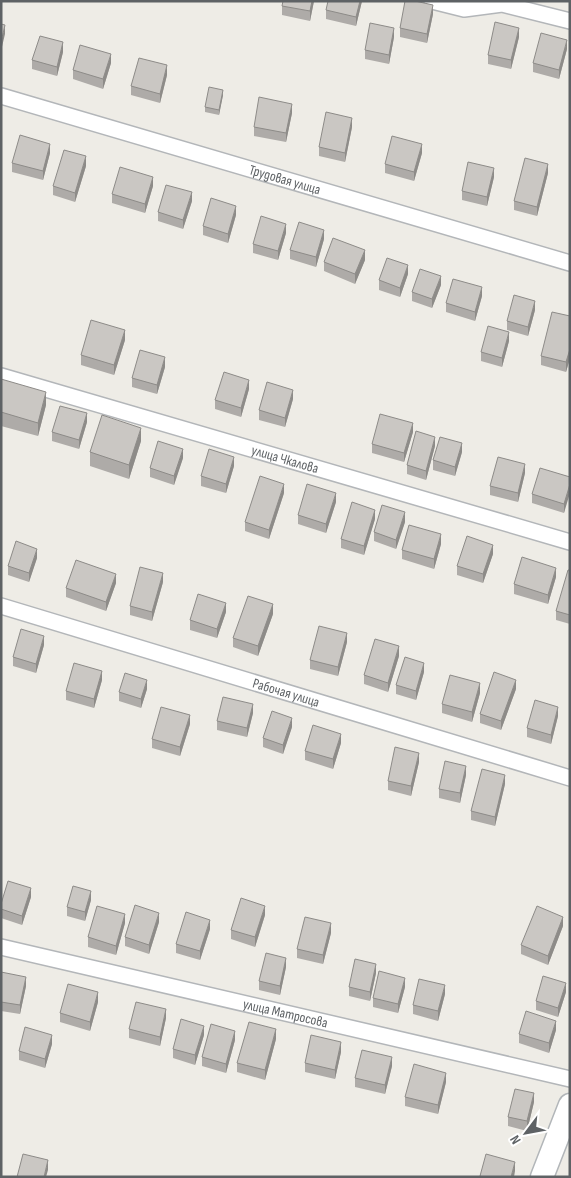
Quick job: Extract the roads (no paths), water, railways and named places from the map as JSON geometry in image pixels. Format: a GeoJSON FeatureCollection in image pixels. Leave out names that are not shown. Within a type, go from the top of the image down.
{"type":"FeatureCollection","features":[{"type":"Feature","properties":{"kind":"street"},"geometry":{"type":"LineString","coordinates":[[432,1],[464,9],[502,4],[570,21]]}},
{"type":"Feature","properties":{"kind":"street","name":"Трудовая улица"},"geometry":{"type":"LineString","coordinates":[[1,96],[570,263]]}},
{"type":"Feature","properties":{"kind":"street","name":"улица Чкалова"},"geometry":{"type":"LineString","coordinates":[[1,376],[570,542]]}},
{"type":"Feature","properties":{"kind":"street","name":"Рабочая улица"},"geometry":{"type":"LineString","coordinates":[[1,606],[570,778]]}},
{"type":"Feature","properties":{"kind":"street","name":"улица Матросова"},"geometry":{"type":"LineString","coordinates":[[1,947],[570,1079]]}},
{"type":"Feature","properties":{"kind":"street"},"geometry":{"type":"LineString","coordinates":[[542,1177],[570,1104]]}}]}
